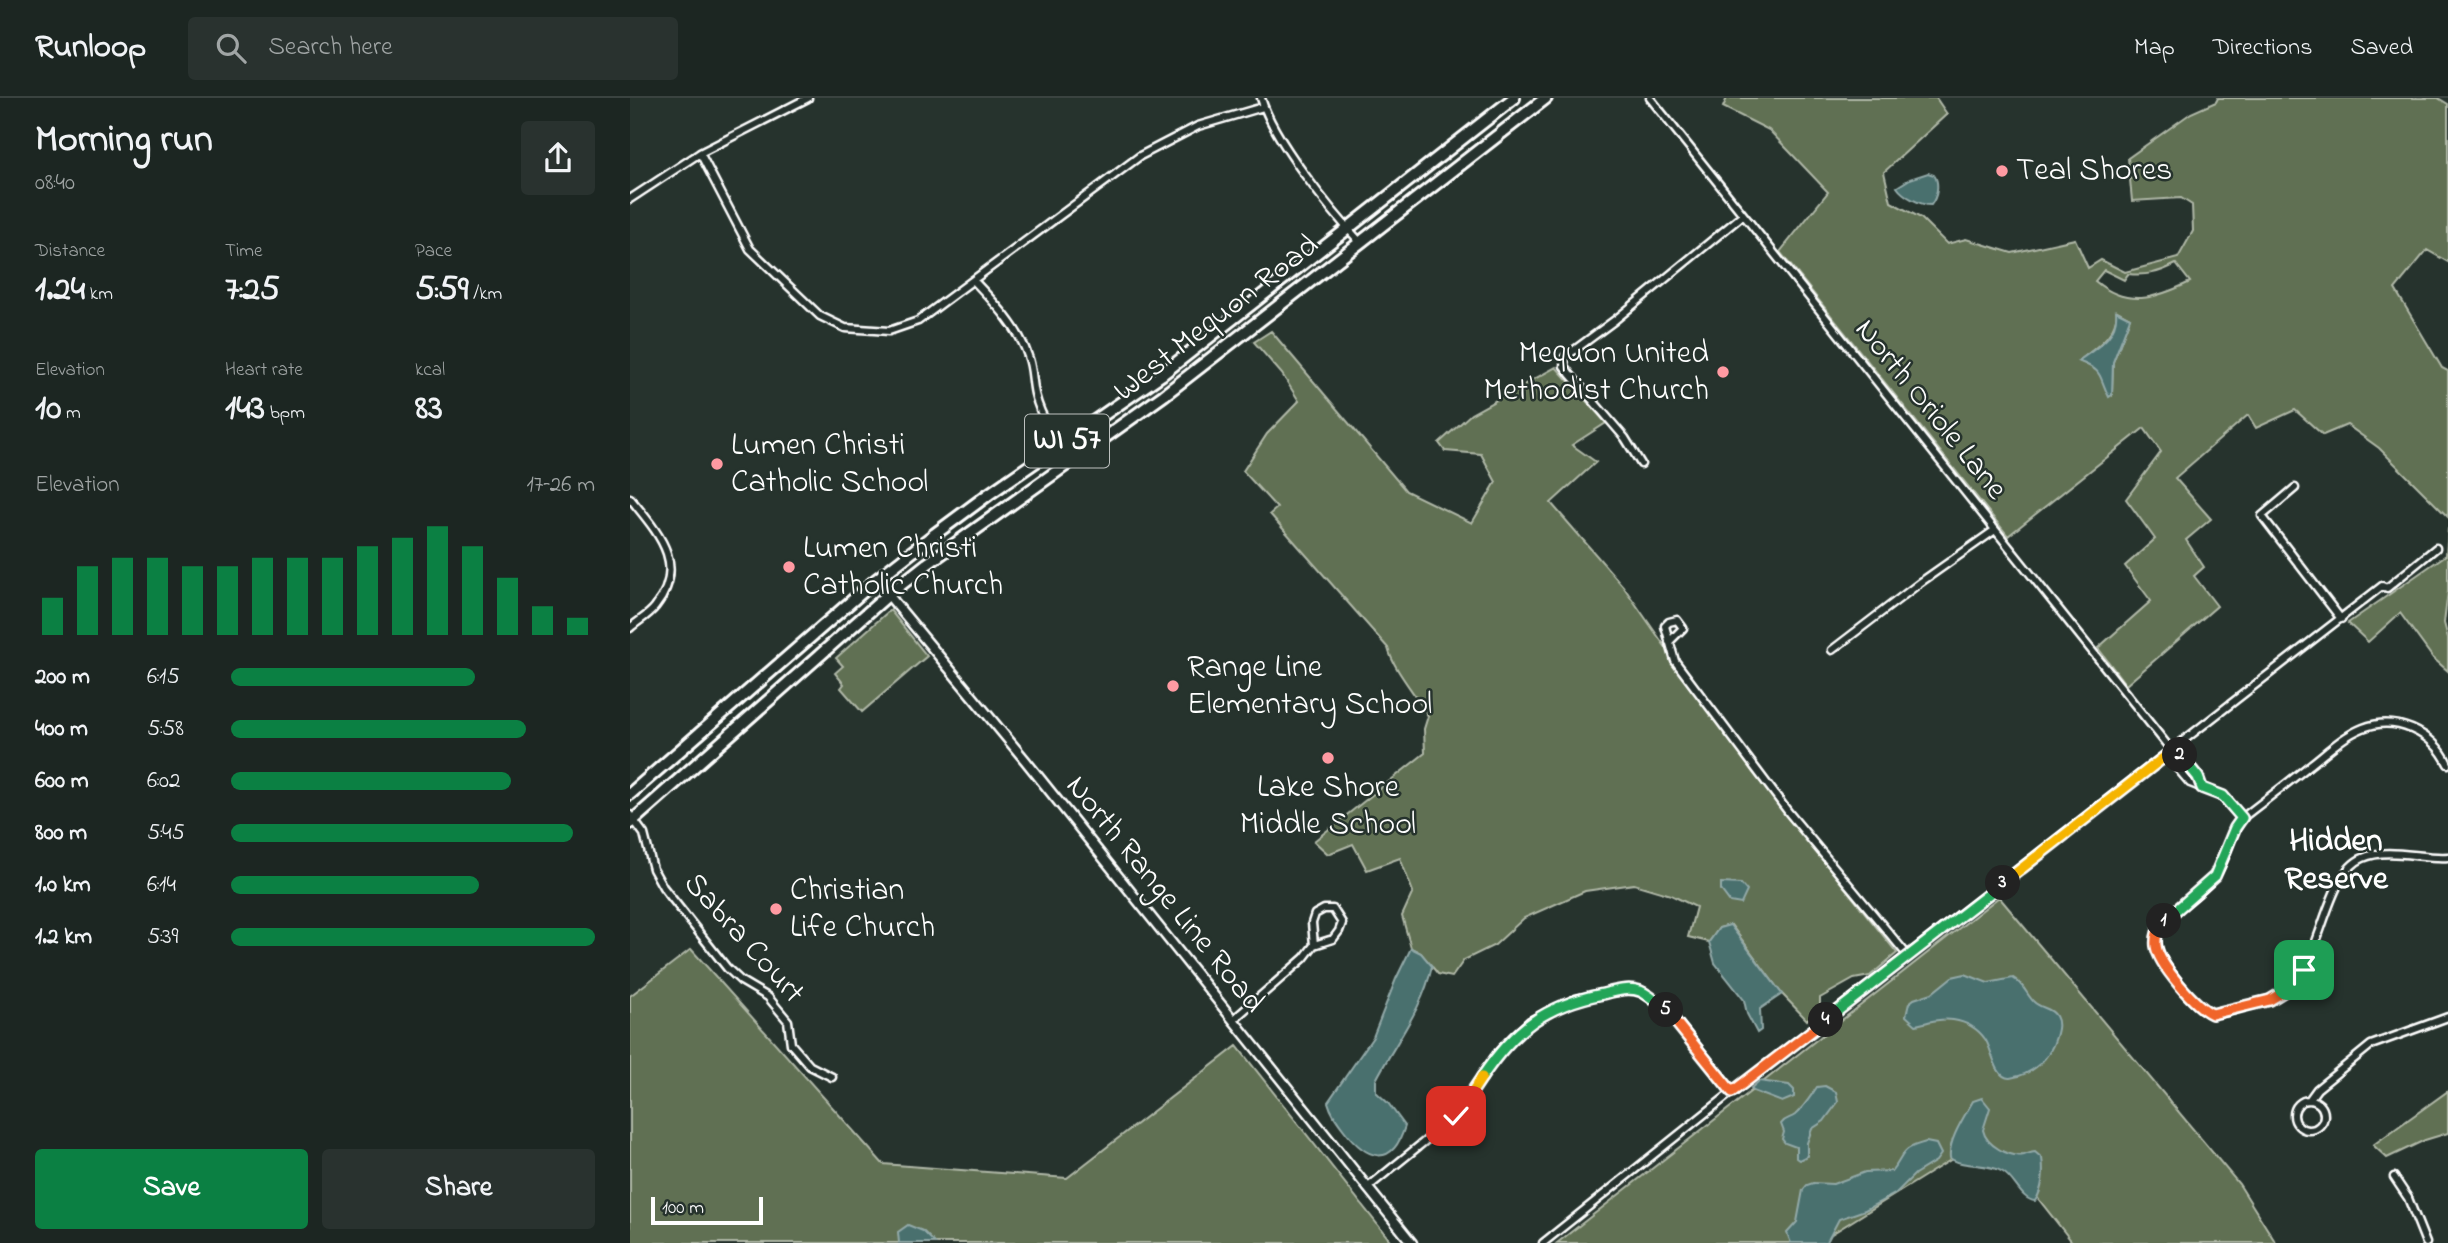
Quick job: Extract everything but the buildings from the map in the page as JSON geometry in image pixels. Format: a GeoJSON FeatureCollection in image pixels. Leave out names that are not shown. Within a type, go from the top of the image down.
{"type":"FeatureCollection","features":[{"type":"Feature","properties":{"kind":"main road","name":"West Mequon Road"},"geometry":{"type":"LineString","coordinates":[[630,794],[876,580],[980,500],[1161,375],[1514,98]]}},
{"type":"Feature","properties":{"kind":"main road","name":"West Mequon Road"},"geometry":{"type":"LineString","coordinates":[[631,819],[889,594],[984,522],[1164,395],[1546,98]]}},
{"type":"Feature","properties":{"kind":"street"},"geometry":{"type":"LineString","coordinates":[[630,199],[700,153],[808,98]]}},
{"type":"Feature","properties":{"kind":"street"},"geometry":{"type":"LineString","coordinates":[[1261,98],[1263,107],[1283,142],[1360,242]]}},
{"type":"Feature","properties":{"kind":"street","name":"North Oriole Lane"},"geometry":{"type":"LineString","coordinates":[[1650,98],[2172,751],[2181,755],[2198,777],[2202,788],[2223,796],[2242,818]]}},
{"type":"Feature","properties":{"kind":"street"},"geometry":{"type":"LineString","coordinates":[[700,153],[750,248],[820,316],[845,328],[889,331],[918,321],[1140,156],[1198,126],[1263,107]]}},
{"type":"Feature","properties":{"kind":"street"},"geometry":{"type":"LineString","coordinates":[[1641,464],[1625,438],[1564,366],[1565,357],[1615,320],[1743,215]]}},
{"type":"Feature","properties":{"kind":"street"},"geometry":{"type":"LineString","coordinates":[[974,281],[994,302],[1022,343],[1028,356],[1042,415],[1050,431],[1073,459]]}},
{"type":"Feature","properties":{"kind":"street"},"geometry":{"type":"LineString","coordinates":[[2295,488],[2262,516],[2341,619]]}},
{"type":"Feature","properties":{"kind":"street"},"geometry":{"type":"LineString","coordinates":[[630,498],[659,534],[672,566],[666,587],[655,607],[630,628]]}},
{"type":"Feature","properties":{"kind":"street"},"geometry":{"type":"LineString","coordinates":[[1832,650],[1995,530]]}},
{"type":"Feature","properties":{"kind":"street"},"geometry":{"type":"LineString","coordinates":[[1543,1243],[1732,1092],[2382,586],[2387,588],[2436,548]]}},
{"type":"Feature","properties":{"kind":"street","name":"North Range Line Road"},"geometry":{"type":"LineString","coordinates":[[876,580],[1412,1243]]}},
{"type":"Feature","properties":{"kind":"street"},"geometry":{"type":"LineString","coordinates":[[1669,642],[1675,661],[1784,806],[1908,956]]}},
{"type":"Feature","properties":{"kind":"street"},"geometry":{"type":"LineString","coordinates":[[2448,764],[2438,749],[2418,732],[2397,724],[2371,725],[2344,738],[2242,818],[2235,828],[2215,876],[2161,924],[2156,945],[2162,961],[2196,1004],[2212,1014],[2270,1000],[2297,980],[2309,958],[2340,880],[2355,862],[2365,856],[2382,854],[2448,857]]}},
{"type":"Feature","properties":{"kind":"street","name":"Sabra Court"},"geometry":{"type":"LineString","coordinates":[[631,819],[644,834],[653,869],[663,887],[727,968],[741,981],[768,997],[788,1021],[791,1044],[810,1066],[832,1077]]}},
{"type":"Feature","properties":{"kind":"street"},"geometry":{"type":"LineString","coordinates":[[1233,1020],[1304,958],[1314,945],[1333,939],[1342,923],[1334,909],[1324,909],[1315,914],[1312,923],[1314,945]]}},
{"type":"Feature","properties":{"kind":"street"},"geometry":{"type":"LineString","coordinates":[[1367,1188],[1456,1116],[1497,1054],[1530,1021],[1576,999],[1628,989],[1642,992],[1671,1014],[1732,1092]]}},
{"type":"Feature","properties":{"kind":"street"},"geometry":{"type":"LineString","coordinates":[[2309,1100],[2318,1102],[2325,1114],[2321,1125],[2310,1130],[2297,1125],[2294,1116],[2300,1103],[2309,1100],[2317,1089],[2371,1045],[2448,1017]]}},
{"type":"Feature","properties":{"kind":"street"},"geometry":{"type":"LineString","coordinates":[[2394,1177],[2408,1198],[2426,1243]]}},
{"type":"Feature","properties":{"kind":"green space"},"geometry":{"type":"Polygon","coordinates":[[[1727,98],[1936,98],[1947,114],[1884,172],[1891,202],[1921,218],[1947,244],[1966,239],[2012,253],[2075,239],[2088,268],[2101,260],[2125,272],[2178,258],[2193,231],[2192,205],[2181,198],[2132,201],[2128,158],[2191,113],[2216,102],[2218,98],[2438,98],[2448,104],[2448,262],[2427,250],[2395,289],[2442,368],[2448,371],[2448,517],[2379,448],[2347,425],[2323,435],[2295,410],[2256,428],[2248,415],[2175,478],[2211,519],[2186,540],[2204,567],[2194,576],[2217,606],[2126,685],[2098,648],[2151,601],[2125,566],[2155,539],[2126,499],[2161,452],[2144,428],[2008,536],[1780,252],[1828,192],[1769,130],[1723,107],[1727,98]],[[2176,264],[2152,273],[2128,274],[2124,280],[2104,270],[2095,281],[2118,295],[2130,298],[2153,296],[2190,282],[2176,264]],[[2117,311],[2109,334],[2079,361],[2098,371],[2112,395],[2113,362],[2130,318],[2117,311]]]}},
{"type":"Feature","properties":{"kind":"green space"},"geometry":{"type":"Polygon","coordinates":[[[1271,331],[1406,491],[1472,523],[1496,482],[1481,454],[1445,451],[1439,443],[1471,414],[1556,367],[1606,423],[1572,445],[1596,462],[1551,503],[1623,586],[1754,774],[1897,953],[1870,976],[1854,979],[1820,998],[1820,1007],[1807,1020],[1782,994],[1731,925],[1719,928],[1709,942],[1688,937],[1696,907],[1671,895],[1634,884],[1585,891],[1524,918],[1495,945],[1464,960],[1452,977],[1438,974],[1421,953],[1411,948],[1402,916],[1413,892],[1400,858],[1367,870],[1353,844],[1328,854],[1314,841],[1425,753],[1424,729],[1428,716],[1400,674],[1388,648],[1270,514],[1277,508],[1243,471],[1267,434],[1299,401],[1282,374],[1254,342],[1271,331]]]}},
{"type":"Feature","properties":{"kind":"green space"},"geometry":{"type":"Polygon","coordinates":[[[2448,528],[2448,591],[2444,623],[2448,638],[2448,671],[2433,658],[2400,613],[2368,642],[2348,623],[2446,555],[2448,528]]]}},
{"type":"Feature","properties":{"kind":"green space"},"geometry":{"type":"Polygon","coordinates":[[[890,610],[927,656],[862,712],[841,688],[844,684],[835,673],[843,666],[836,658],[890,610]]]}},
{"type":"Feature","properties":{"kind":"green space"},"geometry":{"type":"Polygon","coordinates":[[[1999,897],[2239,1184],[2276,1243],[2073,1243],[2018,1173],[1957,1156],[1817,1243],[1557,1243],[1999,897]]]}},
{"type":"Feature","properties":{"kind":"green space"},"geometry":{"type":"Polygon","coordinates":[[[691,949],[883,1164],[1067,1178],[1237,1046],[1392,1243],[630,1243],[630,996],[691,949]]]}},
{"type":"Feature","properties":{"kind":"green space"},"geometry":{"type":"Polygon","coordinates":[[[2448,1091],[2448,1133],[2425,1140],[2387,1158],[2373,1145],[2448,1091]]]}},
{"type":"Feature","properties":{"kind":"water"},"geometry":{"type":"Polygon","coordinates":[[[1928,173],[1934,175],[1937,182],[1931,205],[1912,199],[1897,187],[1910,179],[1928,173]]]}},
{"type":"Feature","properties":{"kind":"water"},"geometry":{"type":"Polygon","coordinates":[[[2116,311],[2130,318],[2113,362],[2112,395],[2109,397],[2097,371],[2078,361],[2105,341],[2114,328],[2116,311]]]}},
{"type":"Feature","properties":{"kind":"water"},"geometry":{"type":"Polygon","coordinates":[[[1721,883],[1741,884],[1747,891],[1741,904],[1730,902],[1721,890],[1721,883]]]}},
{"type":"Feature","properties":{"kind":"water"},"geometry":{"type":"Polygon","coordinates":[[[1730,925],[1782,994],[1760,1009],[1761,1030],[1757,1033],[1747,1014],[1744,1000],[1715,963],[1709,942],[1719,928],[1730,925]]]}},
{"type":"Feature","properties":{"kind":"water"},"geometry":{"type":"Polygon","coordinates":[[[1411,948],[1421,953],[1432,966],[1416,1011],[1376,1080],[1376,1092],[1405,1126],[1393,1149],[1378,1155],[1361,1148],[1352,1140],[1334,1117],[1328,1102],[1373,1037],[1411,948]]]}},
{"type":"Feature","properties":{"kind":"water"},"geometry":{"type":"Polygon","coordinates":[[[1965,974],[1988,983],[2013,978],[2034,1002],[2056,1016],[2057,1034],[2050,1052],[2033,1069],[2018,1076],[2005,1077],[1997,1068],[1985,1039],[1971,1026],[1948,1020],[1916,1025],[1906,1016],[1909,1003],[1914,999],[1932,993],[1952,977],[1965,974]]]}},
{"type":"Feature","properties":{"kind":"water"},"geometry":{"type":"Polygon","coordinates":[[[1759,1081],[1789,1085],[1794,1090],[1794,1097],[1782,1102],[1753,1091],[1751,1088],[1759,1081]]]}},
{"type":"Feature","properties":{"kind":"water"},"geometry":{"type":"Polygon","coordinates":[[[1825,1086],[1836,1092],[1838,1102],[1824,1121],[1812,1129],[1807,1143],[1807,1156],[1799,1160],[1796,1158],[1796,1147],[1782,1139],[1784,1132],[1781,1124],[1798,1112],[1817,1087],[1825,1086]]]}},
{"type":"Feature","properties":{"kind":"water"},"geometry":{"type":"Polygon","coordinates":[[[1982,1098],[1990,1108],[1983,1130],[1993,1145],[2018,1155],[2035,1152],[2042,1158],[2042,1180],[2035,1201],[2026,1197],[2003,1172],[1950,1158],[1951,1144],[1961,1121],[1973,1101],[1982,1098]]]}},
{"type":"Feature","properties":{"kind":"water"},"geometry":{"type":"Polygon","coordinates":[[[1926,1142],[1936,1144],[1941,1154],[1895,1194],[1865,1210],[1839,1219],[1824,1243],[1791,1243],[1787,1233],[1797,1222],[1803,1190],[1807,1185],[1833,1184],[1865,1172],[1892,1171],[1907,1149],[1926,1142]]]}},
{"type":"Feature","properties":{"kind":"water"},"geometry":{"type":"Polygon","coordinates":[[[908,1225],[923,1231],[935,1243],[899,1243],[898,1232],[908,1225]]]}},
{"type":"Feature","properties":{"kind":"place","name":"Teal Shores"},"geometry":{"type":"Point","coordinates":[2002,171]}},
{"type":"Feature","properties":{"kind":"place","name":"Mequon United Methodist Church"},"geometry":{"type":"Point","coordinates":[1723,372]}},
{"type":"Feature","properties":{"kind":"place","name":"Lumen Christi Catholic School"},"geometry":{"type":"Point","coordinates":[717,464]}},
{"type":"Feature","properties":{"kind":"place","name":"Lumen Christi Catholic Church"},"geometry":{"type":"Point","coordinates":[789,567]}},
{"type":"Feature","properties":{"kind":"place","name":"Range Line Elementary School"},"geometry":{"type":"Point","coordinates":[1173,686]}},
{"type":"Feature","properties":{"kind":"place","name":"Lake Shore Middle School"},"geometry":{"type":"Point","coordinates":[1328,758]}},
{"type":"Feature","properties":{"kind":"place","name":"Christian Life Church"},"geometry":{"type":"Point","coordinates":[776,909]}},
{"type":"Feature","properties":{"kind":"district","name":"Hidden Reserve"},"geometry":{"type":"Point","coordinates":[2336,861]}},
{"type":"Feature","properties":{"kind":"route"},"geometry":{"type":"LineString","coordinates":[[1456,1116],[1497,1054],[1530,1021],[1576,999],[1628,989],[1642,992],[1671,1014],[1732,1092],[2172,751],[2181,755],[2198,777],[2202,788],[2223,796],[2242,818],[2235,828],[2215,876],[2161,924],[2156,945],[2162,961],[2196,1004],[2212,1014],[2270,1000],[2288,989],[2304,970]]}}]}
